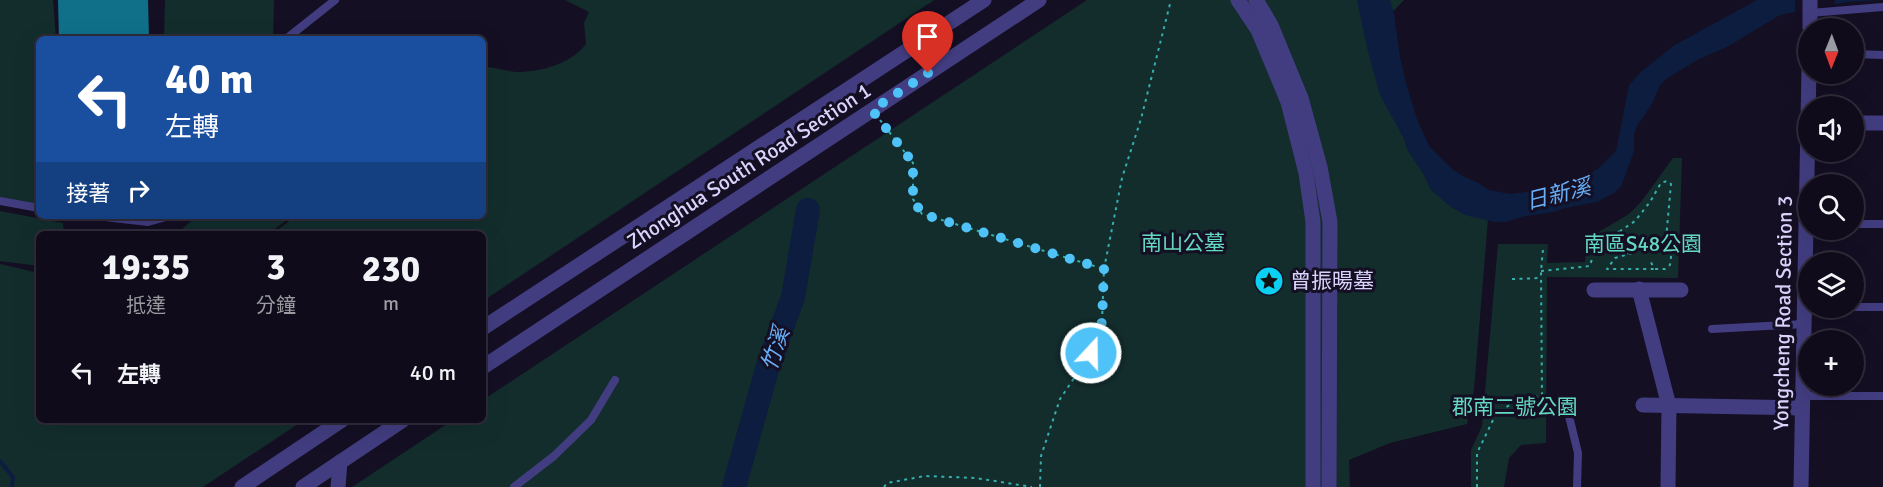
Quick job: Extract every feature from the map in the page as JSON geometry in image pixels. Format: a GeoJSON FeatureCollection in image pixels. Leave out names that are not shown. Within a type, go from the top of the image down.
{"type":"FeatureCollection","features":[{"type":"Feature","properties":{"kind":"street","name":"Zhonghua South Road Section 1"},"geometry":{"type":"LineString","coordinates":[[486,326],[984,0]]}},
{"type":"Feature","properties":{"kind":"street","name":"Zhonghua South Road Section 1"},"geometry":{"type":"LineString","coordinates":[[486,366],[1039,0]]}},
{"type":"Feature","properties":{"kind":"street"},"geometry":{"type":"LineString","coordinates":[[1239,0],[1258,30],[1288,102],[1306,172],[1313,222],[1313,487]]}},
{"type":"Feature","properties":{"kind":"street"},"geometry":{"type":"LineString","coordinates":[[1256,0],[1271,25],[1301,98],[1320,167],[1330,222],[1329,487]]}},
{"type":"Feature","properties":{"kind":"street"},"geometry":{"type":"LineString","coordinates":[[1864,123],[1883,123]]}},
{"type":"Feature","properties":{"kind":"street"},"geometry":{"type":"LineString","coordinates":[[1639,289],[1670,406],[1668,487]]}},
{"type":"Feature","properties":{"kind":"street"},"geometry":{"type":"LineString","coordinates":[[1594,290],[1681,290]]}},
{"type":"Feature","properties":{"kind":"street","name":"Yongcheng Road Section 3"},"geometry":{"type":"LineString","coordinates":[[1801,487],[1805,318]]}},
{"type":"Feature","properties":{"kind":"street"},"geometry":{"type":"LineString","coordinates":[[1643,405],[1802,402]]}},
{"type":"Feature","properties":{"kind":"street"},"geometry":{"type":"LineString","coordinates":[[242,487],[338,423]]}},
{"type":"Feature","properties":{"kind":"street"},"geometry":{"type":"LineString","coordinates":[[303,487],[399,423]]}},
{"type":"Feature","properties":{"kind":"street"},"geometry":{"type":"LineString","coordinates":[[338,487],[340,462]]}},
{"type":"Feature","properties":{"kind":"lane"},"geometry":{"type":"LineString","coordinates":[[290,36],[335,0]]}},
{"type":"Feature","properties":{"kind":"lane"},"geometry":{"type":"LineString","coordinates":[[1810,13],[1883,7]]}},
{"type":"Feature","properties":{"kind":"lane"},"geometry":{"type":"LineString","coordinates":[[1864,54],[1883,55]]}},
{"type":"Feature","properties":{"kind":"lane"},"geometry":{"type":"LineString","coordinates":[[0,201],[36,207]]}},
{"type":"Feature","properties":{"kind":"lane"},"geometry":{"type":"LineString","coordinates":[[122,219],[148,222],[159,219]]}},
{"type":"Feature","properties":{"kind":"lane"},"geometry":{"type":"LineString","coordinates":[[1864,224],[1883,224]]}},
{"type":"Feature","properties":{"kind":"lane"},"geometry":{"type":"LineString","coordinates":[[1864,307],[1883,307]]}},
{"type":"Feature","properties":{"kind":"lane"},"geometry":{"type":"LineString","coordinates":[[1712,328],[1804,324]]}},
{"type":"Feature","properties":{"kind":"lane"},"geometry":{"type":"LineString","coordinates":[[514,487],[554,456],[591,420],[615,380]]}},
{"type":"Feature","properties":{"kind":"lane"},"geometry":{"type":"LineString","coordinates":[[1802,402],[1883,396]]}},
{"type":"Feature","properties":{"kind":"lane"},"geometry":{"type":"LineString","coordinates":[[1567,408],[1578,453],[1577,487]]}},
{"type":"Feature","properties":{"kind":"path"},"geometry":{"type":"LineString","coordinates":[[1040,487],[1041,456],[1060,399],[1091,353],[1102,322],[1104,269],[1122,178],[1141,119],[1171,0]]}},
{"type":"Feature","properties":{"kind":"path"},"geometry":{"type":"LineString","coordinates":[[872,110],[913,163],[913,199],[922,214],[1104,269]]}},
{"type":"Feature","properties":{"kind":"path"},"geometry":{"type":"LineString","coordinates":[[1541,271],[1590,266],[1595,248],[1618,230],[1635,221],[1661,183],[1667,181],[1671,184],[1666,239],[1672,249],[1670,265],[1665,269],[1607,268],[1615,258],[1630,254],[1618,230]]}},
{"type":"Feature","properties":{"kind":"path"},"geometry":{"type":"LineString","coordinates":[[1477,487],[1477,453],[1496,414],[1514,402],[1542,395],[1541,271],[1543,249]]}},
{"type":"Feature","properties":{"kind":"path"},"geometry":{"type":"LineString","coordinates":[[1651,262],[1654,269]]}},
{"type":"Feature","properties":{"kind":"path"},"geometry":{"type":"LineString","coordinates":[[1512,279],[1541,278]]}},
{"type":"Feature","properties":{"kind":"path"},"geometry":{"type":"LineString","coordinates":[[884,487],[887,483],[925,476],[976,478],[1032,487]]}},
{"type":"Feature","properties":{"kind":"green space"},"geometry":{"type":"Polygon","coordinates":[[[0,0],[53,0],[56,36],[36,36],[36,205],[0,199],[0,0]]]}},
{"type":"Feature","properties":{"kind":"green space"},"geometry":{"type":"Polygon","coordinates":[[[165,0],[274,0],[273,36],[164,36],[165,0]]]}},
{"type":"Feature","properties":{"kind":"green space"},"geometry":{"type":"Polygon","coordinates":[[[565,0],[934,0],[486,299],[486,231],[276,231],[292,219],[486,219],[486,68],[516,72],[555,66],[564,62],[586,44],[584,23],[589,12],[565,0]]]}},
{"type":"Feature","properties":{"kind":"green space","name":"南山公墓"},"geometry":{"type":"Polygon","coordinates":[[[1087,0],[1404,0],[1385,20],[1417,151],[1489,207],[1474,390],[1467,424],[1390,443],[1349,460],[1350,487],[352,487],[448,423],[486,423],[486,398],[1087,0]]]}},
{"type":"Feature","properties":{"kind":"green space","name":"郡南二號公園"},"geometry":{"type":"Polygon","coordinates":[[[1673,158],[1682,158],[1678,278],[1547,277],[1546,443],[1521,445],[1509,458],[1504,487],[1471,487],[1471,450],[1482,426],[1498,244],[1548,244],[1547,263],[1585,262],[1587,239],[1629,214],[1641,202],[1673,158]]]}},
{"type":"Feature","properties":{"kind":"green space"},"geometry":{"type":"Polygon","coordinates":[[[0,211],[63,223],[64,231],[36,231],[36,266],[0,261],[0,211]]]}},
{"type":"Feature","properties":{"kind":"green space"},"geometry":{"type":"Polygon","coordinates":[[[194,219],[288,219],[272,231],[176,231],[194,219]]]}},
{"type":"Feature","properties":{"kind":"green space"},"geometry":{"type":"Polygon","coordinates":[[[0,264],[36,272],[36,423],[299,423],[203,487],[0,487],[0,264]]]}},
{"type":"Feature","properties":{"kind":"water","name":"日新溪"},"geometry":{"type":"Polygon","coordinates":[[[1357,0],[1390,0],[1406,83],[1417,119],[1429,146],[1461,175],[1489,190],[1511,194],[1570,186],[1599,168],[1616,151],[1629,85],[1641,72],[1673,46],[1757,0],[1880,0],[1847,2],[1780,15],[1727,47],[1699,59],[1660,85],[1652,104],[1637,126],[1634,135],[1634,151],[1621,187],[1614,193],[1597,202],[1506,222],[1494,222],[1465,215],[1451,207],[1430,189],[1380,95],[1357,0]]]}},
{"type":"Feature","properties":{"kind":"pier"},"geometry":{"type":"Polygon","coordinates":[[[1795,0],[1835,0],[1835,8],[1795,14],[1795,0]]]}},
{"type":"Feature","properties":{"kind":"waterway","name":"竹溪"},"geometry":{"type":"LineString","coordinates":[[734,487],[768,366],[793,297],[808,210]]}},
{"type":"Feature","properties":{"kind":"waterway"},"geometry":{"type":"LineString","coordinates":[[0,461],[13,477],[12,487]]}},
{"type":"Feature","properties":{"kind":"runway"},"geometry":{"type":"LineString","coordinates":[[103,0],[104,36]]}},
{"type":"Feature","properties":{"kind":"place","name":"曾振暘墓"},"geometry":{"type":"Point","coordinates":[1269,281]}},
{"type":"Feature","properties":{"kind":"route"},"geometry":{"type":"LineString","coordinates":[[928,73],[872,110],[913,163],[913,199],[922,214],[1104,269],[1102,322],[1091,353]]}},
{"type":"Feature","properties":{"kind":"park label","name":"南區S48公園"},"geometry":{"type":"Point","coordinates":[1643,244]}}]}
